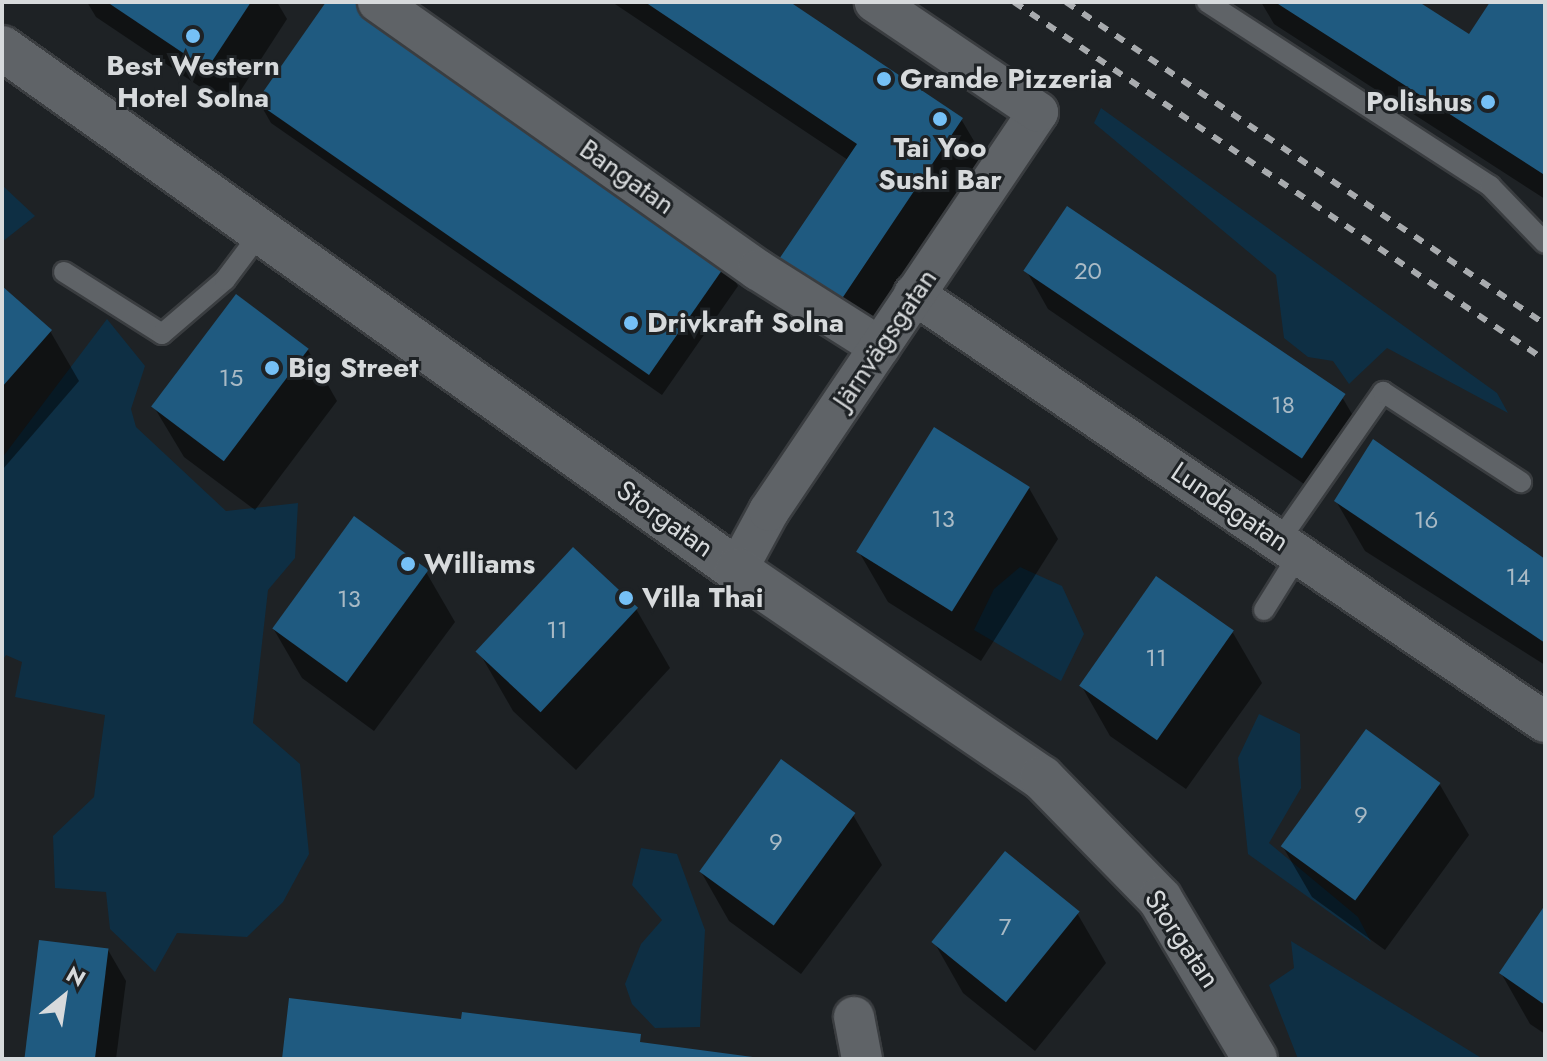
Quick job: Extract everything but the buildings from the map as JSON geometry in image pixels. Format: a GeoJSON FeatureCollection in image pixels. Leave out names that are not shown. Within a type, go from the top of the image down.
{"type":"FeatureCollection","features":[{"type":"Feature","properties":{"kind":"street","name":"Bangatan"},"geometry":{"type":"LineString","coordinates":[[378,2],[758,270],[880,347]]}},
{"type":"Feature","properties":{"kind":"street","name":"Järnvägsgatan"},"geometry":{"type":"LineString","coordinates":[[737,570],[769,511],[1038,112],[875,2]]}},
{"type":"Feature","properties":{"kind":"street","name":"Storgatan"},"geometry":{"type":"LineString","coordinates":[[2,48],[737,570],[1042,778],[1160,899],[1255,1059]]}},
{"type":"Feature","properties":{"kind":"street","name":"Lundagatan"},"geometry":{"type":"LineString","coordinates":[[914,294],[1545,722]]}},
{"type":"Feature","properties":{"kind":"street"},"geometry":{"type":"LineString","coordinates":[[854,1017],[862,1059]]}},
{"type":"Feature","properties":{"kind":"lane"},"geometry":{"type":"LineString","coordinates":[[1207,2],[1490,186],[1545,243]]}},
{"type":"Feature","properties":{"kind":"lane"},"geometry":{"type":"LineString","coordinates":[[64,272],[162,334],[225,280],[261,232]]}},
{"type":"Feature","properties":{"kind":"lane"},"geometry":{"type":"LineString","coordinates":[[1264,610],[1289,548],[1383,392],[1521,482]]}},
{"type":"Feature","properties":{"kind":"shaded area"},"geometry":{"type":"Polygon","coordinates":[[[1101,108],[1497,393],[1508,413],[1387,348],[1349,384],[1333,361],[1308,357],[1284,338],[1276,275],[1094,123],[1101,108]]]}},
{"type":"Feature","properties":{"kind":"shaded area"},"geometry":{"type":"Polygon","coordinates":[[[2,185],[35,216],[2,242],[2,185]]]}},
{"type":"Feature","properties":{"kind":"shaded area"},"geometry":{"type":"Polygon","coordinates":[[[107,319],[145,366],[131,409],[136,427],[226,511],[298,503],[295,558],[268,590],[253,723],[300,764],[309,854],[283,902],[247,937],[177,933],[155,972],[110,929],[106,892],[55,888],[53,836],[94,797],[105,715],[15,697],[22,662],[6,655],[2,661],[2,458],[107,319]]]}},
{"type":"Feature","properties":{"kind":"shaded area"},"geometry":{"type":"Polygon","coordinates":[[[1020,567],[1062,586],[1084,634],[1061,681],[974,630],[994,589],[1020,567]]]}},
{"type":"Feature","properties":{"kind":"shaded area"},"geometry":{"type":"Polygon","coordinates":[[[1259,714],[1300,734],[1301,788],[1269,843],[1358,917],[1371,942],[1248,854],[1238,758],[1259,714]]]}},
{"type":"Feature","properties":{"kind":"shaded area"},"geometry":{"type":"Polygon","coordinates":[[[641,848],[677,854],[705,930],[700,1027],[655,1028],[632,1004],[625,984],[641,944],[662,920],[632,885],[641,848]]]}},
{"type":"Feature","properties":{"kind":"shaded area"},"geometry":{"type":"Polygon","coordinates":[[[1291,941],[1483,1059],[1298,1059],[1269,985],[1294,968],[1291,941]]]}},
{"type":"Feature","properties":{"kind":"railway"},"geometry":{"type":"LineString","coordinates":[[1014,2],[1545,360]]}},
{"type":"Feature","properties":{"kind":"railway"},"geometry":{"type":"LineString","coordinates":[[1066,2],[1545,324]]}},
{"type":"Feature","properties":{"kind":"place","name":"Best Western Hotel Solna"},"geometry":{"type":"Point","coordinates":[193,36]}},
{"type":"Feature","properties":{"kind":"place","name":"Grande Pizzeria"},"geometry":{"type":"Point","coordinates":[884,79]}},
{"type":"Feature","properties":{"kind":"place","name":"Polishus"},"geometry":{"type":"Point","coordinates":[1488,102]}},
{"type":"Feature","properties":{"kind":"place","name":"Tai Yoo Sushi Bar"},"geometry":{"type":"Point","coordinates":[940,119]}},
{"type":"Feature","properties":{"kind":"place","name":"Drivkraft Solna"},"geometry":{"type":"Point","coordinates":[631,323]}},
{"type":"Feature","properties":{"kind":"place","name":"Big Street"},"geometry":{"type":"Point","coordinates":[272,368]}},
{"type":"Feature","properties":{"kind":"place","name":"Williams"},"geometry":{"type":"Point","coordinates":[408,564]}},
{"type":"Feature","properties":{"kind":"place","name":"Villa Thai"},"geometry":{"type":"Point","coordinates":[626,598]}}]}
